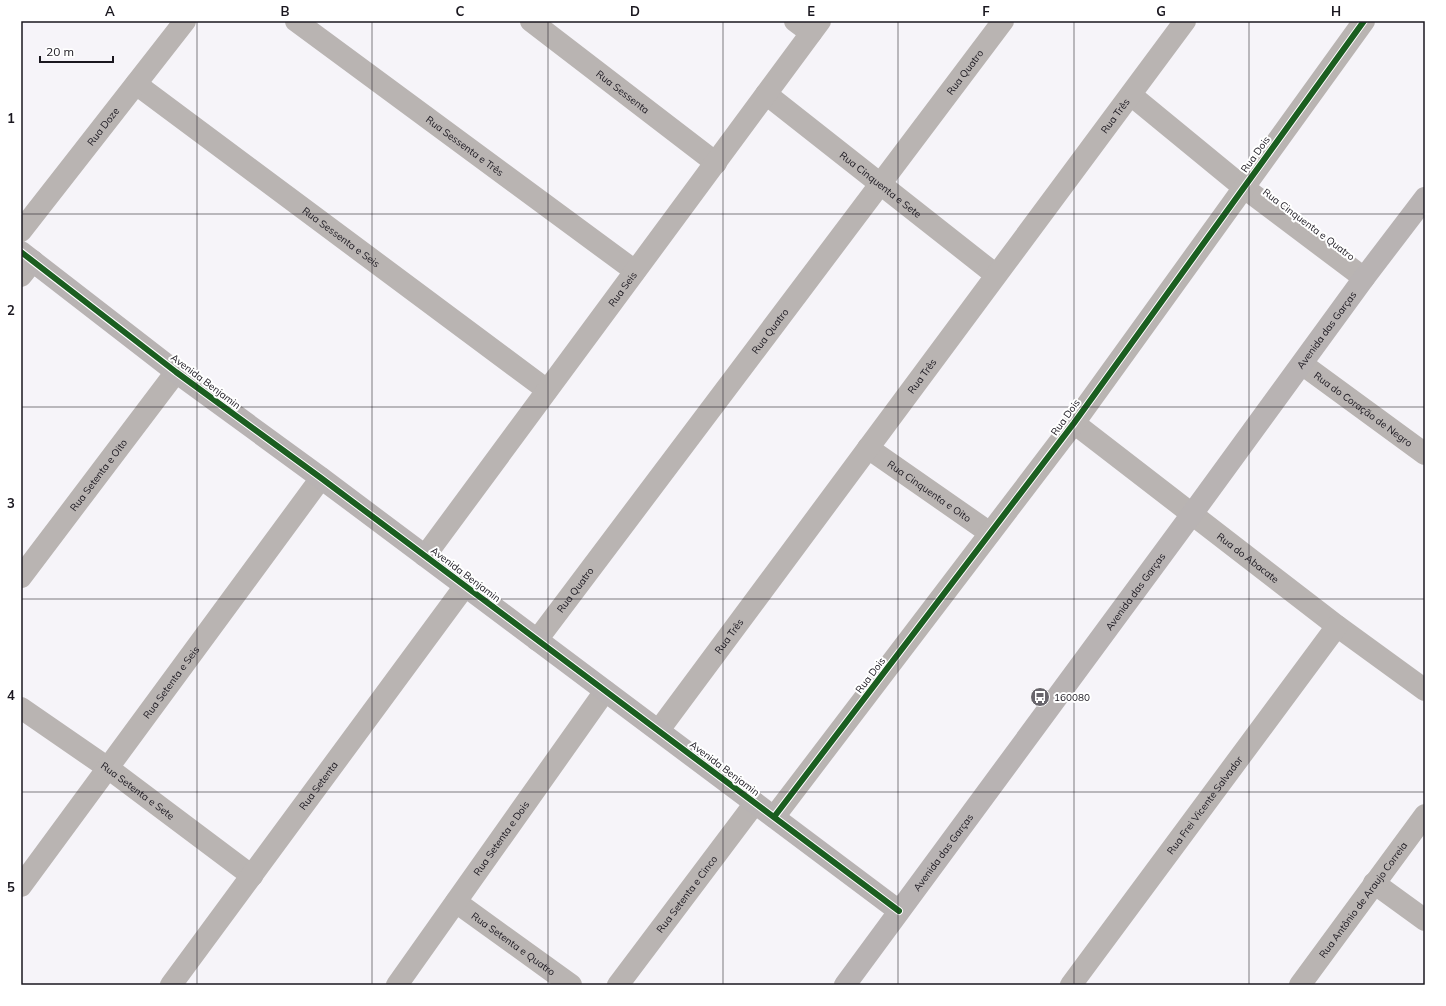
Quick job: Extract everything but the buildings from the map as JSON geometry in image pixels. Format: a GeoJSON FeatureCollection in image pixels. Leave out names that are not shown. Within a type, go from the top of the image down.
{"type":"FeatureCollection","features":[{"type":"Feature","properties":{"kind":"street","name":"Rua Doze"},"geometry":{"type":"LineString","coordinates":[[21,232],[185,21]]}},
{"type":"Feature","properties":{"kind":"street","name":"Rua Sessenta e Três"},"geometry":{"type":"LineString","coordinates":[[296,21],[635,271]]}},
{"type":"Feature","properties":{"kind":"street","name":"Rua Sessenta"},"geometry":{"type":"LineString","coordinates":[[531,21],[716,163]]}},
{"type":"Feature","properties":{"kind":"street","name":"Rua Quatro"},"geometry":{"type":"LineString","coordinates":[[537,640],[1003,21]]}},
{"type":"Feature","properties":{"kind":"street","name":"Rua Três"},"geometry":{"type":"LineString","coordinates":[[659,730],[1185,21]]}},
{"type":"Feature","properties":{"kind":"street","name":"Rua Dois"},"geometry":{"type":"LineString","coordinates":[[774,818],[1074,423],[1364,21]]}},
{"type":"Feature","properties":{"kind":"street","name":"Rua Seis"},"geometry":{"type":"LineString","coordinates":[[425,556],[766,94],[809,25]]}},
{"type":"Feature","properties":{"kind":"street","name":"Rua Sessenta e Seis"},"geometry":{"type":"LineString","coordinates":[[136,84],[547,390]]}},
{"type":"Feature","properties":{"kind":"street","name":"Rua Cinquenta e Sete"},"geometry":{"type":"LineString","coordinates":[[766,94],[996,276]]}},
{"type":"Feature","properties":{"kind":"street","name":"Rua Cinquenta e Quatro"},"geometry":{"type":"LineString","coordinates":[[1131,95],[1243,187],[1364,278]]}},
{"type":"Feature","properties":{"kind":"street","name":"Avenida das Garças"},"geometry":{"type":"LineString","coordinates":[[844,985],[1192,514],[1364,278],[1425,198]]}},
{"type":"Feature","properties":{"kind":"street","name":"Avenida Benjamin"},"geometry":{"type":"LineString","coordinates":[[25,263],[321,478],[899,911]]}},
{"type":"Feature","properties":{"kind":"street","name":"Rua do Coração de Negro"},"geometry":{"type":"LineString","coordinates":[[1302,364],[1425,454]]}},
{"type":"Feature","properties":{"kind":"street","name":"Rua Setenta e Oito"},"geometry":{"type":"LineString","coordinates":[[21,577],[176,372]]}},
{"type":"Feature","properties":{"kind":"street","name":"Rua do Abacate"},"geometry":{"type":"LineString","coordinates":[[1074,423],[1337,626],[1425,690]]}},
{"type":"Feature","properties":{"kind":"street","name":"Rua Cinquenta e Oito"},"geometry":{"type":"LineString","coordinates":[[868,448],[990,533]]}},
{"type":"Feature","properties":{"kind":"street","name":"Rua Setenta e Seis"},"geometry":{"type":"LineString","coordinates":[[21,886],[321,478]]}},
{"type":"Feature","properties":{"kind":"street","name":"Rua Setenta"},"geometry":{"type":"LineString","coordinates":[[171,985],[465,586]]}},
{"type":"Feature","properties":{"kind":"street","name":"Rua Frei Vicente Salvador"},"geometry":{"type":"LineString","coordinates":[[1071,985],[1337,626]]}},
{"type":"Feature","properties":{"kind":"street","name":"Rua Setenta e Dois"},"geometry":{"type":"LineString","coordinates":[[397,985],[606,691]]}},
{"type":"Feature","properties":{"kind":"street","name":"Rua Setenta e Sete"},"geometry":{"type":"LineString","coordinates":[[21,708],[108,768],[252,876]]}},
{"type":"Feature","properties":{"kind":"street","name":"Rua Setenta e Cinco"},"geometry":{"type":"LineString","coordinates":[[618,985],[755,803]]}},
{"type":"Feature","properties":{"kind":"street","name":"Rua Antônio de Araujo Correia"},"geometry":{"type":"LineString","coordinates":[[1300,985],[1425,815]]}},
{"type":"Feature","properties":{"kind":"street"},"geometry":{"type":"LineString","coordinates":[[1374,883],[1425,920]]}},
{"type":"Feature","properties":{"kind":"street","name":"Rua Setenta e Quatro"},"geometry":{"type":"LineString","coordinates":[[456,902],[571,985]]}},
{"type":"Feature","properties":{"kind":"cycle path"},"geometry":{"type":"LineString","coordinates":[[774,817],[1074,423],[1364,21]]}},
{"type":"Feature","properties":{"kind":"cycle path"},"geometry":{"type":"LineString","coordinates":[[21,252],[176,372],[321,478],[899,911]]}},
{"type":"Feature","properties":{"kind":"place","name":"160080"},"geometry":{"type":"Point","coordinates":[1040,697]}}]}
